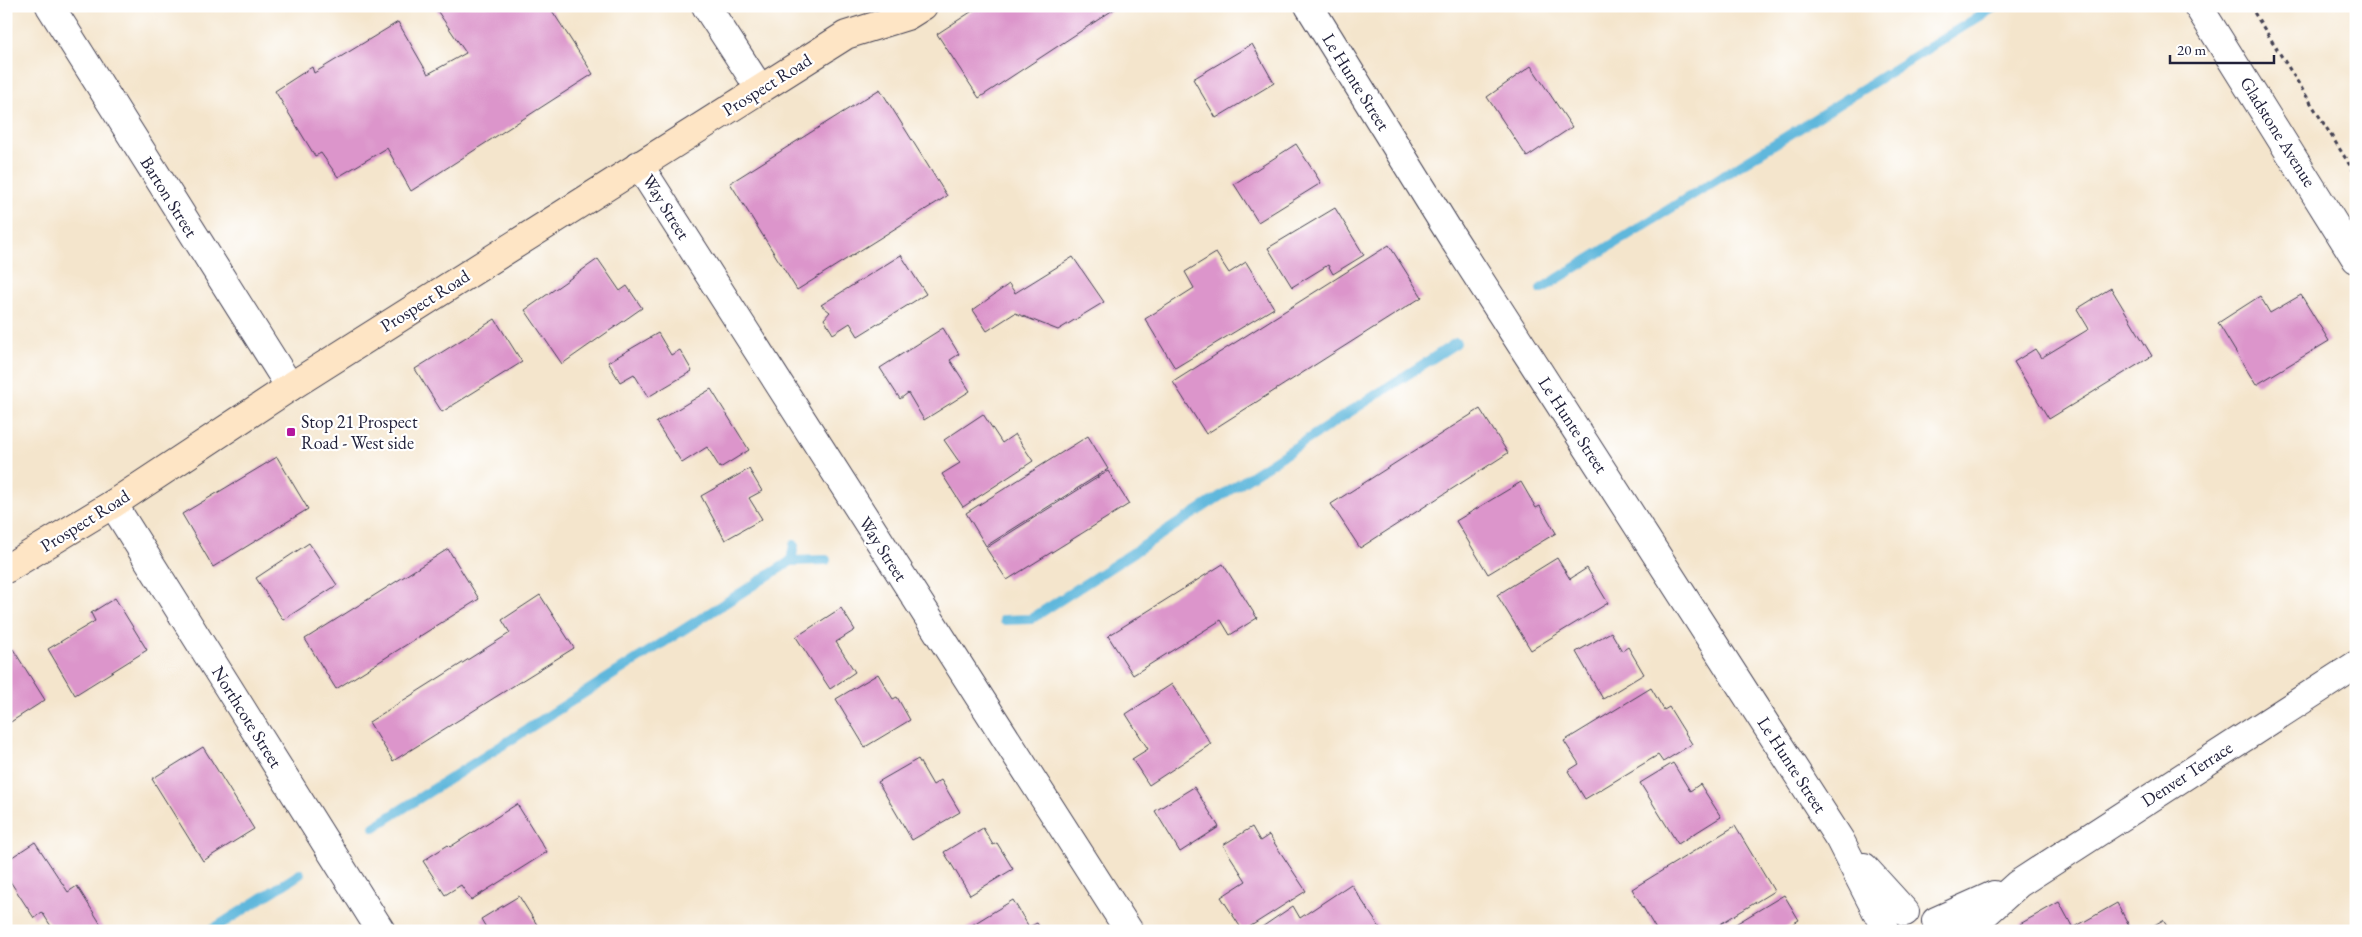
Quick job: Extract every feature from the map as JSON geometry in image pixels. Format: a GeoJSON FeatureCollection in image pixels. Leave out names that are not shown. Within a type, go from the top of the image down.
{"type":"FeatureCollection","features":[{"type":"Feature","properties":{"kind":"main road","name":"Prospect Road"},"geometry":{"type":"LineString","coordinates":[[846,35],[872,6]]}},
{"type":"Feature","properties":{"kind":"main road","name":"Prospect Road"},"geometry":{"type":"LineString","coordinates":[[6,569],[113,504],[290,386],[846,35],[907,16],[923,6]]}},
{"type":"Feature","properties":{"kind":"street","name":"Barton Street"},"geometry":{"type":"LineString","coordinates":[[50,6],[290,386]]}},
{"type":"Feature","properties":{"kind":"street"},"geometry":{"type":"LineString","coordinates":[[706,6],[760,90]]}},
{"type":"Feature","properties":{"kind":"street","name":"Le Hunte Street"},"geometry":{"type":"LineString","coordinates":[[1309,6],[1454,240],[1840,840],[1889,922]]}},
{"type":"Feature","properties":{"kind":"street","name":"Gladstone Avenue"},"geometry":{"type":"LineString","coordinates":[[2198,6],[2356,259]]}},
{"type":"Feature","properties":{"kind":"street","name":"Way Street"},"geometry":{"type":"LineString","coordinates":[[639,165],[1129,931]]}},
{"type":"Feature","properties":{"kind":"street","name":"Northcote Street"},"geometry":{"type":"LineString","coordinates":[[113,504],[382,931]]}},
{"type":"Feature","properties":{"kind":"street","name":"Denver Terrace"},"geometry":{"type":"LineString","coordinates":[[1940,926],[2018,884],[2356,665]]}},
{"type":"Feature","properties":{"kind":"street","name":"Denver Terrace"},"geometry":{"type":"LineString","coordinates":[[1966,931],[2018,884]]}},
{"type":"Feature","properties":{"kind":"street"},"geometry":{"type":"LineString","coordinates":[[1889,922],[1925,915],[1940,926]]}},
{"type":"Feature","properties":{"kind":"path"},"geometry":{"type":"LineString","coordinates":[[2250,6],[2356,175]]}},
{"type":"Feature","properties":{"kind":"building"},"geometry":{"type":"Polygon","coordinates":[[[440,6],[549,6],[593,74],[411,191],[387,148],[338,177],[321,153],[315,156],[275,91],[312,67],[314,73],[398,22],[428,74],[466,53],[436,9],[440,6]]]}},
{"type":"Feature","properties":{"kind":"building"},"geometry":{"type":"Polygon","coordinates":[[[980,6],[1119,6],[979,98],[937,34],[980,6]]]}},
{"type":"Feature","properties":{"kind":"building"},"geometry":{"type":"Polygon","coordinates":[[[1252,44],[1274,83],[1216,118],[1193,79],[1252,44]]]}},
{"type":"Feature","properties":{"kind":"building"},"geometry":{"type":"Polygon","coordinates":[[[1531,66],[1572,127],[1527,157],[1487,97],[1531,66]]]}},
{"type":"Feature","properties":{"kind":"building"},"geometry":{"type":"Polygon","coordinates":[[[880,89],[947,196],[797,290],[730,183],[880,89]]]}},
{"type":"Feature","properties":{"kind":"building"},"geometry":{"type":"Polygon","coordinates":[[[1296,144],[1321,183],[1258,222],[1234,184],[1296,144]]]}},
{"type":"Feature","properties":{"kind":"building"},"geometry":{"type":"Polygon","coordinates":[[[1335,208],[1364,255],[1333,274],[1328,265],[1292,287],[1268,248],[1335,208]]]}},
{"type":"Feature","properties":{"kind":"building"},"geometry":{"type":"Polygon","coordinates":[[[1389,245],[1422,297],[1206,434],[1173,382],[1389,245]]]}},
{"type":"Feature","properties":{"kind":"building"},"geometry":{"type":"Polygon","coordinates":[[[1216,253],[1229,273],[1246,262],[1274,308],[1175,368],[1145,319],[1194,288],[1185,272],[1216,253]]]}},
{"type":"Feature","properties":{"kind":"building"},"geometry":{"type":"Polygon","coordinates":[[[901,255],[926,294],[858,336],[850,323],[833,334],[824,319],[830,312],[821,305],[901,255]]]}},
{"type":"Feature","properties":{"kind":"building"},"geometry":{"type":"Polygon","coordinates":[[[1073,257],[1104,302],[1058,330],[1015,313],[987,331],[973,310],[1009,284],[1015,293],[1073,257]]]}},
{"type":"Feature","properties":{"kind":"building"},"geometry":{"type":"Polygon","coordinates":[[[598,259],[620,291],[627,286],[642,308],[562,364],[525,310],[598,259]]]}},
{"type":"Feature","properties":{"kind":"building"},"geometry":{"type":"Polygon","coordinates":[[[2111,288],[2152,356],[2049,419],[2014,362],[2035,349],[2041,358],[2089,329],[2077,309],[2111,288]]]}},
{"type":"Feature","properties":{"kind":"building"},"geometry":{"type":"Polygon","coordinates":[[[2301,295],[2329,341],[2256,385],[2218,323],[2260,296],[2270,313],[2301,295]]]}},
{"type":"Feature","properties":{"kind":"building"},"geometry":{"type":"Polygon","coordinates":[[[495,319],[522,362],[442,412],[415,369],[495,319]]]}},
{"type":"Feature","properties":{"kind":"building"},"geometry":{"type":"Polygon","coordinates":[[[943,328],[959,354],[950,360],[970,391],[924,420],[908,393],[900,399],[880,368],[943,328]]]}},
{"type":"Feature","properties":{"kind":"building"},"geometry":{"type":"Polygon","coordinates":[[[658,333],[671,355],[680,350],[692,371],[648,397],[634,374],[620,382],[608,362],[658,333]]]}},
{"type":"Feature","properties":{"kind":"building"},"geometry":{"type":"Polygon","coordinates":[[[711,389],[749,450],[720,468],[707,447],[682,463],[656,422],[711,389]]]}},
{"type":"Feature","properties":{"kind":"building"},"geometry":{"type":"Polygon","coordinates":[[[1480,409],[1508,453],[1360,548],[1331,504],[1480,409]]]}},
{"type":"Feature","properties":{"kind":"building"},"geometry":{"type":"Polygon","coordinates":[[[983,414],[1002,443],[1015,434],[1033,461],[963,507],[942,474],[960,463],[944,440],[983,414]]]}},
{"type":"Feature","properties":{"kind":"building"},"geometry":{"type":"Polygon","coordinates":[[[1088,436],[1108,469],[986,546],[966,513],[1088,436]]]}},
{"type":"Feature","properties":{"kind":"building"},"geometry":{"type":"Polygon","coordinates":[[[277,457],[308,509],[213,567],[182,514],[277,457]]]}},
{"type":"Feature","properties":{"kind":"building"},"geometry":{"type":"Polygon","coordinates":[[[749,469],[762,491],[749,498],[762,519],[725,540],[701,496],[749,469]]]}},
{"type":"Feature","properties":{"kind":"building"},"geometry":{"type":"Polygon","coordinates":[[[1108,471],[1129,504],[1007,580],[986,548],[1108,471]]]}},
{"type":"Feature","properties":{"kind":"building"},"geometry":{"type":"Polygon","coordinates":[[[1521,482],[1536,508],[1540,506],[1556,533],[1488,574],[1456,521],[1521,482]]]}},
{"type":"Feature","properties":{"kind":"building"},"geometry":{"type":"Polygon","coordinates":[[[309,543],[337,585],[283,620],[256,578],[309,543]]]}},
{"type":"Feature","properties":{"kind":"building"},"geometry":{"type":"Polygon","coordinates":[[[448,549],[479,599],[336,689],[305,639],[448,549]]]}},
{"type":"Feature","properties":{"kind":"building"},"geometry":{"type":"Polygon","coordinates":[[[1557,558],[1570,579],[1587,568],[1608,603],[1531,650],[1497,595],[1557,558]]]}},
{"type":"Feature","properties":{"kind":"building"},"geometry":{"type":"Polygon","coordinates":[[[1223,564],[1257,618],[1230,635],[1221,620],[1133,675],[1108,636],[1223,564]]]}},
{"type":"Feature","properties":{"kind":"building"},"geometry":{"type":"Polygon","coordinates":[[[540,595],[574,648],[393,761],[369,722],[510,633],[502,620],[540,595]]]}},
{"type":"Feature","properties":{"kind":"building"},"geometry":{"type":"Polygon","coordinates":[[[115,598],[147,650],[75,695],[48,649],[95,621],[91,613],[115,598]]]}},
{"type":"Feature","properties":{"kind":"building"},"geometry":{"type":"Polygon","coordinates":[[[841,608],[855,630],[836,642],[855,672],[830,689],[796,637],[841,608]]]}},
{"type":"Feature","properties":{"kind":"building"},"geometry":{"type":"Polygon","coordinates":[[[1611,632],[1622,651],[1628,647],[1644,674],[1603,699],[1576,652],[1611,632]]]}},
{"type":"Feature","properties":{"kind":"building"},"geometry":{"type":"Polygon","coordinates":[[[13,649],[45,700],[6,725],[6,653],[13,649]]]}},
{"type":"Feature","properties":{"kind":"building"},"geometry":{"type":"Polygon","coordinates":[[[878,674],[893,699],[897,697],[910,720],[865,747],[836,699],[878,674]]]}},
{"type":"Feature","properties":{"kind":"building"},"geometry":{"type":"Polygon","coordinates":[[[1172,684],[1211,744],[1149,785],[1132,759],[1148,749],[1126,714],[1172,684]]]}},
{"type":"Feature","properties":{"kind":"building"},"geometry":{"type":"Polygon","coordinates":[[[1651,688],[1664,710],[1669,707],[1692,744],[1663,762],[1658,755],[1585,799],[1568,771],[1579,764],[1564,741],[1651,688]]]}},
{"type":"Feature","properties":{"kind":"building"},"geometry":{"type":"Polygon","coordinates":[[[203,747],[254,829],[203,861],[152,779],[203,747]]]}},
{"type":"Feature","properties":{"kind":"building"},"geometry":{"type":"Polygon","coordinates":[[[918,759],[933,785],[941,780],[960,812],[912,840],[878,782],[918,759]]]}},
{"type":"Feature","properties":{"kind":"building"},"geometry":{"type":"Polygon","coordinates":[[[1673,763],[1690,791],[1700,784],[1721,817],[1678,844],[1640,783],[1673,763]]]}},
{"type":"Feature","properties":{"kind":"building"},"geometry":{"type":"Polygon","coordinates":[[[1194,787],[1219,827],[1180,852],[1155,811],[1194,787]]]}},
{"type":"Feature","properties":{"kind":"building"},"geometry":{"type":"Polygon","coordinates":[[[517,804],[547,852],[471,900],[461,885],[445,895],[423,861],[448,845],[450,847],[517,804]]]}},
{"type":"Feature","properties":{"kind":"building"},"geometry":{"type":"Polygon","coordinates":[[[1735,826],[1774,891],[1709,931],[1657,931],[1632,889],[1735,826]]]}},
{"type":"Feature","properties":{"kind":"building"},"geometry":{"type":"Polygon","coordinates":[[[1252,827],[1260,841],[1269,835],[1306,891],[1243,931],[1221,897],[1246,881],[1223,845],[1252,827]]]}},
{"type":"Feature","properties":{"kind":"building"},"geometry":{"type":"Polygon","coordinates":[[[983,828],[993,845],[997,843],[1013,869],[970,895],[944,852],[983,828]]]}},
{"type":"Feature","properties":{"kind":"building"},"geometry":{"type":"Polygon","coordinates":[[[35,842],[68,892],[77,886],[105,931],[54,931],[42,912],[34,918],[6,875],[6,861],[35,842]]]}},
{"type":"Feature","properties":{"kind":"building"},"geometry":{"type":"Polygon","coordinates":[[[1351,884],[1382,931],[1260,931],[1259,929],[1293,906],[1300,918],[1351,884]]]}},
{"type":"Feature","properties":{"kind":"building"},"geometry":{"type":"Polygon","coordinates":[[[1784,895],[1799,920],[1780,931],[1724,931],[1784,895]]]}},
{"type":"Feature","properties":{"kind":"building"},"geometry":{"type":"Polygon","coordinates":[[[519,896],[541,931],[488,931],[481,919],[519,896]]]}},
{"type":"Feature","properties":{"kind":"building"},"geometry":{"type":"Polygon","coordinates":[[[1013,900],[1029,927],[1037,923],[1042,931],[962,931],[1013,900]]]}},
{"type":"Feature","properties":{"kind":"building"},"geometry":{"type":"Polygon","coordinates":[[[2059,902],[2073,928],[2117,903],[2132,931],[2023,931],[2020,924],[2059,902]]]}},
{"type":"Feature","properties":{"kind":"building"},"geometry":{"type":"Polygon","coordinates":[[[2163,920],[2170,931],[2144,931],[2163,920]]]}},
{"type":"Feature","properties":{"kind":"waterway"},"geometry":{"type":"LineString","coordinates":[[1541,289],[1996,6]]}},
{"type":"Feature","properties":{"kind":"waterway"},"geometry":{"type":"LineString","coordinates":[[1004,620],[1031,619],[1456,343]]}},
{"type":"Feature","properties":{"kind":"waterway"},"geometry":{"type":"LineString","coordinates":[[791,561],[794,545]]}},
{"type":"Feature","properties":{"kind":"waterway"},"geometry":{"type":"LineString","coordinates":[[374,827],[791,561],[826,560]]}},
{"type":"Feature","properties":{"kind":"waterway"},"geometry":{"type":"LineString","coordinates":[[210,931],[300,874]]}},
{"type":"Feature","properties":{"kind":"place","name":"Stop 21 Prospect Road - West side"},"geometry":{"type":"Point","coordinates":[291,432]}}]}
